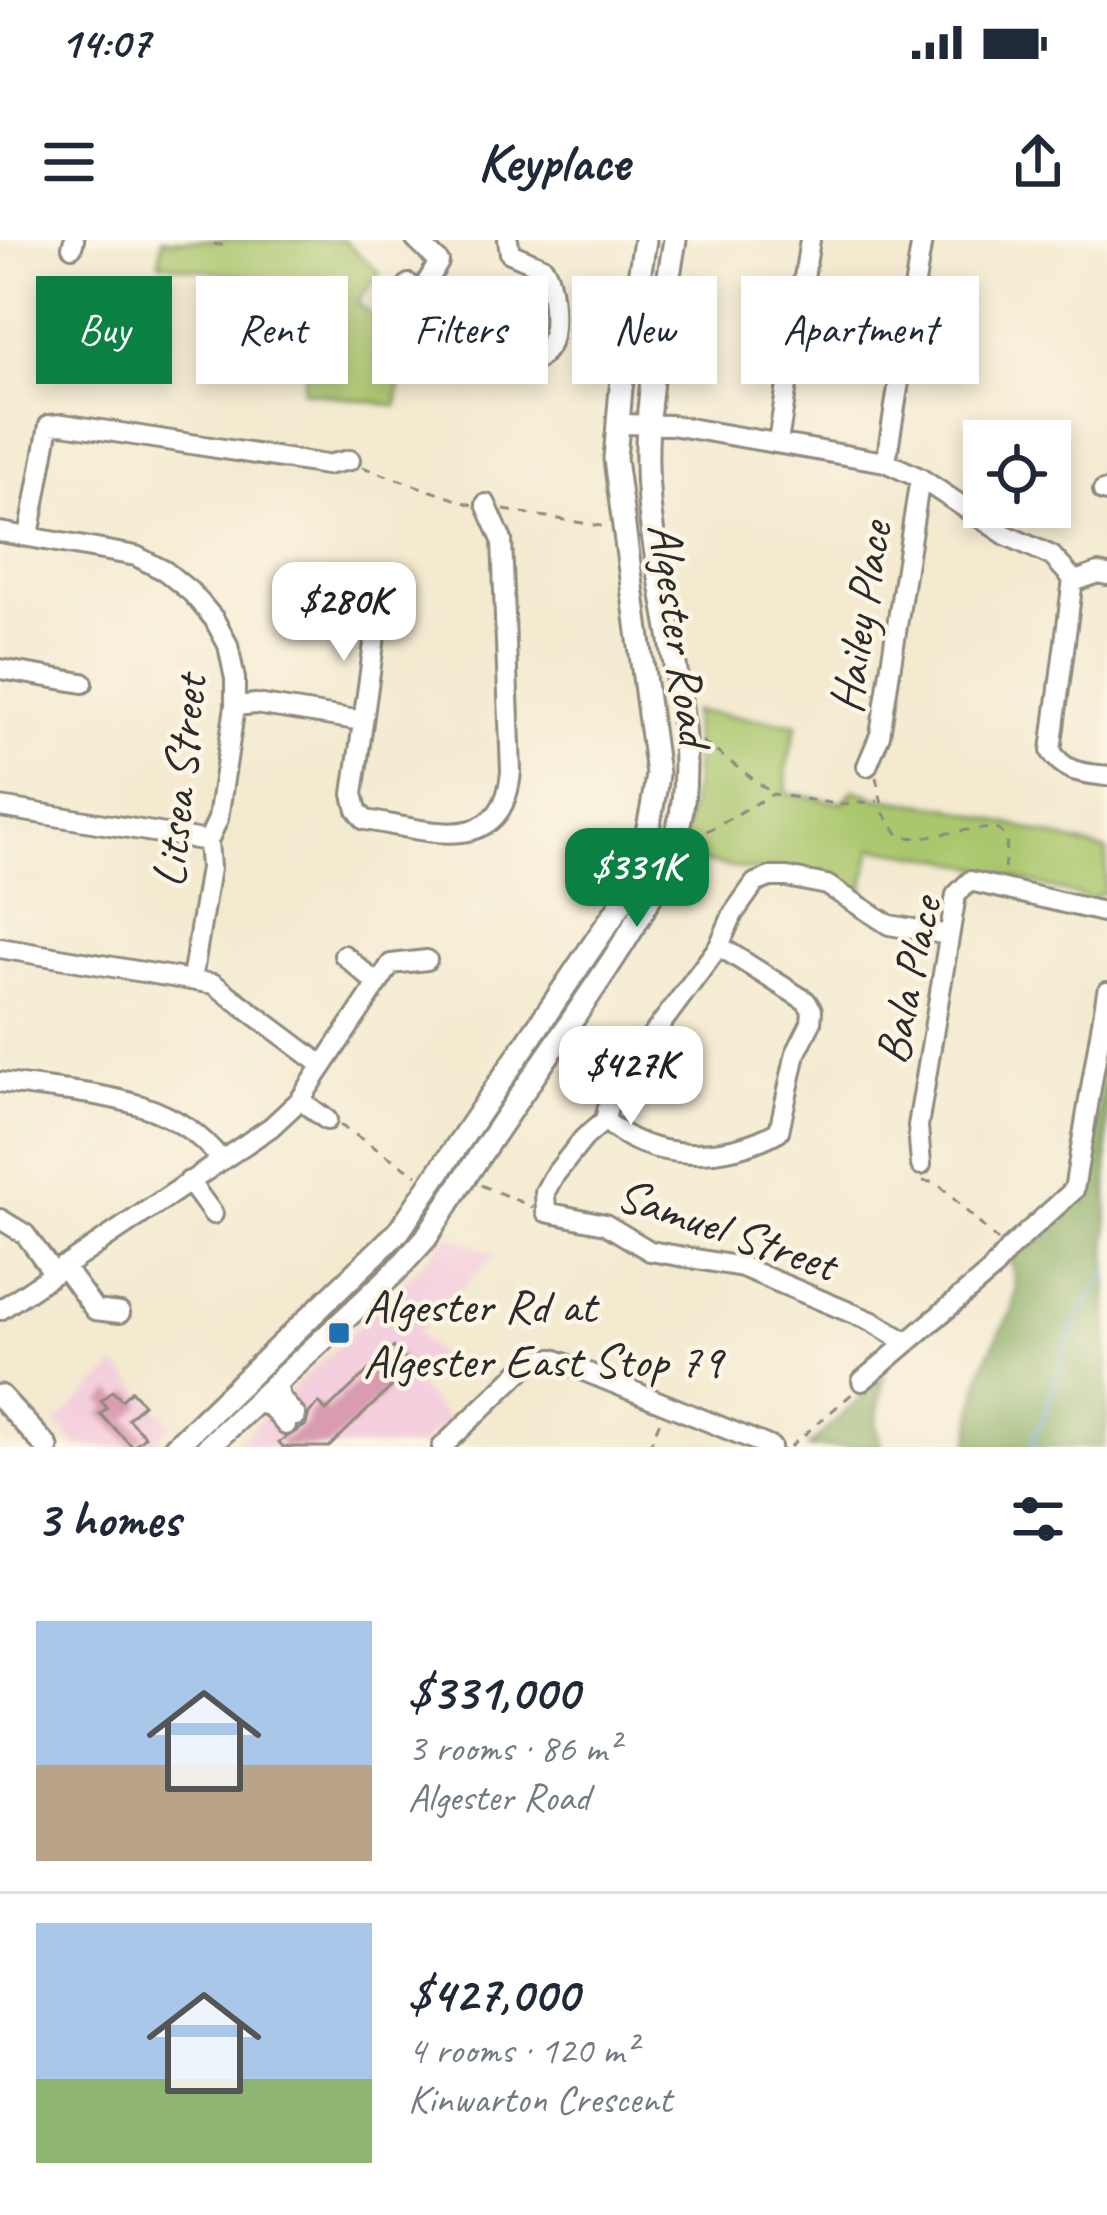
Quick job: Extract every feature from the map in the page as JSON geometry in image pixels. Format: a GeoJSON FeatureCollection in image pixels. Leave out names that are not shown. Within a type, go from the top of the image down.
{"type":"FeatureCollection","features":[{"type":"Feature","properties":{"kind":"main road","name":"Algester Road"},"geometry":{"type":"LineString","coordinates":[[175,1447],[399,1232],[625,898],[642,860],[657,774],[615,460],[645,240]]}},
{"type":"Feature","properties":{"kind":"main road","name":"Algester Road"},"geometry":{"type":"LineString","coordinates":[[208,1447],[426,1238],[644,908],[678,826],[684,784],[680,715],[649,501],[649,422],[675,240]]}},
{"type":"Feature","properties":{"kind":"main road"},"geometry":{"type":"LineString","coordinates":[[0,1396],[47,1447]]}},
{"type":"Feature","properties":{"kind":"street"},"geometry":{"type":"LineString","coordinates":[[416,240],[439,262],[427,276]]}},
{"type":"Feature","properties":{"kind":"street"},"geometry":{"type":"LineString","coordinates":[[508,240],[510,254],[543,267],[548,276]]}},
{"type":"Feature","properties":{"kind":"street"},"geometry":{"type":"LineString","coordinates":[[778,442],[810,240]]}},
{"type":"Feature","properties":{"kind":"street"},"geometry":{"type":"LineString","coordinates":[[916,276],[922,240]]}},
{"type":"Feature","properties":{"kind":"street"},"geometry":{"type":"LineString","coordinates":[[548,276],[552,284],[548,348]]}},
{"type":"Feature","properties":{"kind":"street"},"geometry":{"type":"LineString","coordinates":[[886,462],[899,384]]}},
{"type":"Feature","properties":{"kind":"street"},"geometry":{"type":"LineString","coordinates":[[617,424],[649,422],[886,462],[920,478],[1006,535],[1064,564],[1073,582],[1051,751],[1061,766],[1107,776]]}},
{"type":"Feature","properties":{"kind":"street"},"geometry":{"type":"LineString","coordinates":[[29,536],[49,425],[326,465],[350,460]]}},
{"type":"Feature","properties":{"kind":"street","name":"Hailey Place"},"geometry":{"type":"LineString","coordinates":[[867,766],[880,735],[920,478]]}},
{"type":"Feature","properties":{"kind":"street"},"geometry":{"type":"LineString","coordinates":[[373,604],[377,622],[353,794],[357,810],[365,820],[461,834],[484,828],[500,813],[509,794],[511,772],[502,540],[486,505]]}},
{"type":"Feature","properties":{"kind":"street","name":"Litsea Street"},"geometry":{"type":"LineString","coordinates":[[0,532],[136,556],[192,592],[228,645],[236,706],[218,819],[208,841],[210,868],[192,979]]}},
{"type":"Feature","properties":{"kind":"street"},"geometry":{"type":"LineString","coordinates":[[1073,582],[1098,573],[1107,575]]}},
{"type":"Feature","properties":{"kind":"street"},"geometry":{"type":"LineString","coordinates":[[0,669],[83,683]]}},
{"type":"Feature","properties":{"kind":"street"},"geometry":{"type":"LineString","coordinates":[[236,706],[256,704],[363,721]]}},
{"type":"Feature","properties":{"kind":"street"},"geometry":{"type":"LineString","coordinates":[[0,807],[208,841]]}},
{"type":"Feature","properties":{"kind":"street","name":"Samuel Street"},"geometry":{"type":"LineString","coordinates":[[906,1342],[873,1322],[742,1267],[650,1251],[605,1224],[546,1212],[545,1192],[584,1138],[605,1120],[612,1090],[719,946],[733,914],[755,883],[770,877],[827,885],[889,925],[949,935]]}},
{"type":"Feature","properties":{"kind":"street","name":"Bala Place"},"geometry":{"type":"LineString","coordinates":[[921,1165],[918,1126],[956,895],[962,885],[970,881],[1107,913]]}},
{"type":"Feature","properties":{"kind":"street"},"geometry":{"type":"LineString","coordinates":[[605,1120],[620,1135],[710,1155],[742,1149],[779,1131],[796,1054],[812,1010],[806,1001],[719,946]]}},
{"type":"Feature","properties":{"kind":"street"},"geometry":{"type":"LineString","coordinates":[[0,948],[192,979],[228,992],[322,1065]]}},
{"type":"Feature","properties":{"kind":"street"},"geometry":{"type":"LineString","coordinates":[[344,955],[377,984]]}},
{"type":"Feature","properties":{"kind":"street"},"geometry":{"type":"LineString","coordinates":[[0,1310],[271,1127],[300,1100],[391,964],[427,960]]}},
{"type":"Feature","properties":{"kind":"street"},"geometry":{"type":"LineString","coordinates":[[862,1381],[990,1272],[1074,1190],[1107,992]]}},
{"type":"Feature","properties":{"kind":"street"},"geometry":{"type":"LineString","coordinates":[[0,1082],[158,1108],[204,1139],[220,1159]]}},
{"type":"Feature","properties":{"kind":"street"},"geometry":{"type":"LineString","coordinates":[[300,1100],[327,1120]]}},
{"type":"Feature","properties":{"kind":"street"},"geometry":{"type":"LineString","coordinates":[[189,1181],[213,1214]]}},
{"type":"Feature","properties":{"kind":"street"},"geometry":{"type":"LineString","coordinates":[[0,1219],[25,1234],[95,1310],[120,1313]]}},
{"type":"Feature","properties":{"kind":"street"},"geometry":{"type":"LineString","coordinates":[[442,1447],[539,1359],[554,1359],[668,1402],[771,1447]]}},
{"type":"Feature","properties":{"kind":"street"},"geometry":{"type":"LineString","coordinates":[[257,1402],[291,1420],[277,1384]]}},
{"type":"Feature","properties":{"kind":"path"},"geometry":{"type":"LineString","coordinates":[[350,460],[471,505],[614,526]]}},
{"type":"Feature","properties":{"kind":"path"},"geometry":{"type":"LineString","coordinates":[[692,739],[698,738],[773,794],[843,805],[880,801]]}},
{"type":"Feature","properties":{"kind":"path"},"geometry":{"type":"LineString","coordinates":[[867,766],[880,781],[880,801],[889,824],[908,838],[969,827],[1005,833],[1007,851],[1000,888]]}},
{"type":"Feature","properties":{"kind":"path"},"geometry":{"type":"LineString","coordinates":[[684,844],[773,794]]}},
{"type":"Feature","properties":{"kind":"path"},"geometry":{"type":"LineString","coordinates":[[327,1120],[346,1127],[432,1184]]}},
{"type":"Feature","properties":{"kind":"path"},"geometry":{"type":"LineString","coordinates":[[921,1165],[919,1180],[937,1183],[1009,1249]]}},
{"type":"Feature","properties":{"kind":"path"},"geometry":{"type":"LineString","coordinates":[[466,1176],[546,1212]]}},
{"type":"Feature","properties":{"kind":"path"},"geometry":{"type":"LineString","coordinates":[[790,1447],[847,1402],[862,1381]]}},
{"type":"Feature","properties":{"kind":"path"},"geometry":{"type":"LineString","coordinates":[[650,1447],[668,1402]]}},
{"type":"Feature","properties":{"kind":"shaded area"},"geometry":{"type":"Polygon","coordinates":[[[448,1235],[497,1254],[417,1333],[439,1356],[412,1381],[448,1420],[418,1447],[232,1447],[418,1269],[448,1235]]]}},
{"type":"Feature","properties":{"kind":"shaded area"},"geometry":{"type":"Polygon","coordinates":[[[117,1366],[172,1424],[147,1447],[78,1447],[56,1423],[117,1366]]]}},
{"type":"Feature","properties":{"kind":"green space"},"geometry":{"type":"Polygon","coordinates":[[[162,240],[344,240],[380,274],[372,276],[372,284],[357,302],[372,315],[372,384],[400,384],[397,406],[303,391],[304,384],[348,384],[348,276],[238,276],[159,263],[162,240]]]}},
{"type":"Feature","properties":{"kind":"green space"},"geometry":{"type":"Polygon","coordinates":[[[693,711],[797,724],[786,769],[787,793],[842,803],[854,789],[877,798],[946,807],[1107,851],[1105,892],[1091,899],[949,860],[872,848],[863,890],[681,858],[695,781],[693,711]]]}},
{"type":"Feature","properties":{"kind":"green space"},"geometry":{"type":"Polygon","coordinates":[[[1107,1046],[1107,1421],[1103,1447],[969,1447],[982,1372],[1013,1305],[1009,1258],[1062,1220],[1082,1185],[1107,1046]]]}},
{"type":"Feature","properties":{"kind":"green space"},"geometry":{"type":"Polygon","coordinates":[[[884,1376],[876,1423],[881,1447],[808,1447],[884,1376]]]}},
{"type":"Feature","properties":{"kind":"building"},"geometry":{"type":"Polygon","coordinates":[[[393,1347],[411,1368],[329,1447],[283,1447],[279,1442],[306,1425],[319,1403],[326,1411],[393,1347]]]}},
{"type":"Feature","properties":{"kind":"building"},"geometry":{"type":"Polygon","coordinates":[[[112,1391],[122,1400],[131,1391],[143,1404],[128,1419],[145,1436],[133,1447],[100,1414],[107,1408],[101,1401],[112,1391]]]}},
{"type":"Feature","properties":{"kind":"waterway"},"geometry":{"type":"LineString","coordinates":[[1030,1447],[1073,1329],[1107,1273]]}},
{"type":"Feature","properties":{"kind":"place","name":"Algester Rd at Algester East Stop 79"},"geometry":{"type":"Point","coordinates":[339,1333]}}]}
